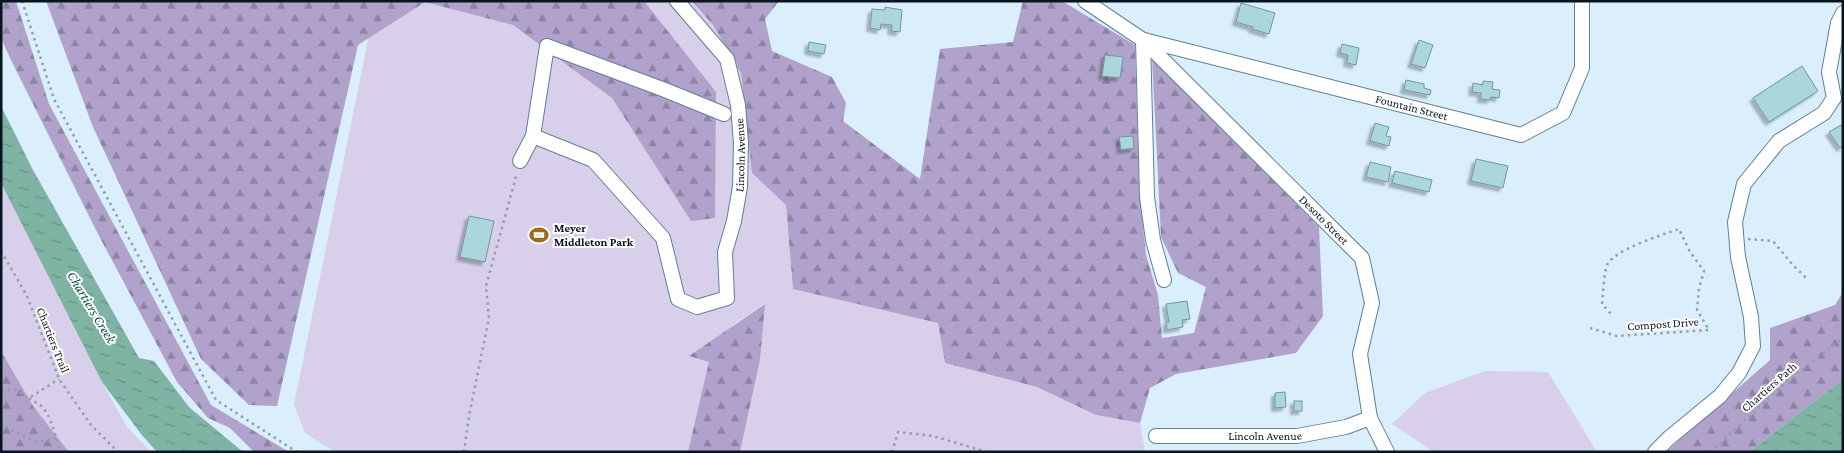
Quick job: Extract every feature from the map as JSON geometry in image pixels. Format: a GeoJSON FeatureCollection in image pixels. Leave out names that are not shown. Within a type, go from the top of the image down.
{"type":"FeatureCollection","features":[{"type":"Feature","properties":{"kind":"street","name":"Lincoln Avenue"},"geometry":{"type":"LineString","coordinates":[[533,136],[593,160],[663,238],[678,299],[697,307],[727,298],[725,252],[734,221],[740,187],[742,143],[736,96],[726,59],[677,1]]}},
{"type":"Feature","properties":{"kind":"street"},"geometry":{"type":"LineString","coordinates":[[1084,1],[1144,40],[1147,197],[1152,240],[1164,280]]}},
{"type":"Feature","properties":{"kind":"street","name":"Fountain Street"},"geometry":{"type":"LineString","coordinates":[[1144,40],[1521,135],[1563,113],[1582,68],[1582,1]]}},
{"type":"Feature","properties":{"kind":"street"},"geometry":{"type":"LineString","coordinates":[[1655,452],[1720,396],[1739,372],[1753,346],[1751,317],[1738,258],[1735,222],[1744,184],[1778,141],[1824,113],[1834,98],[1829,72],[1840,18]]}},
{"type":"Feature","properties":{"kind":"street","name":"Desoto Street"},"geometry":{"type":"LineString","coordinates":[[1144,40],[1362,258],[1372,303],[1360,354],[1370,418],[1386,452]]}},
{"type":"Feature","properties":{"kind":"street"},"geometry":{"type":"LineString","coordinates":[[520,161],[533,136],[547,46],[666,90],[724,114]]}},
{"type":"Feature","properties":{"kind":"street"},"geometry":{"type":"LineString","coordinates":[[736,96],[721,111],[742,143]]}},
{"type":"Feature","properties":{"kind":"street","name":"Lincoln Avenue"},"geometry":{"type":"LineString","coordinates":[[1156,436],[1297,436],[1346,428],[1370,418]]}},
{"type":"Feature","properties":{"kind":"path"},"geometry":{"type":"LineString","coordinates":[[22,1],[54,99],[216,400],[296,452]]}},
{"type":"Feature","properties":{"kind":"path"},"geometry":{"type":"LineString","coordinates":[[464,452],[469,416],[489,318],[486,286],[520,161]]}},
{"type":"Feature","properties":{"kind":"path","name":"Compost Drive"},"geometry":{"type":"LineString","coordinates":[[1590,328],[1617,336],[1708,330],[1697,310],[1699,288],[1704,271],[1690,252],[1679,229],[1646,240],[1615,256],[1607,265],[1602,304],[1611,314]]}},
{"type":"Feature","properties":{"kind":"path"},"geometry":{"type":"LineString","coordinates":[[1736,238],[1773,241],[1807,279]]}},
{"type":"Feature","properties":{"kind":"path","name":"Chartiers Trail"},"geometry":{"type":"LineString","coordinates":[[1,251],[27,296],[59,379],[91,425],[118,452]]}},
{"type":"Feature","properties":{"kind":"path","name":"Chartiers Path"},"geometry":{"type":"LineString","coordinates":[[1710,452],[1789,380],[1843,338]]}},
{"type":"Feature","properties":{"kind":"path"},"geometry":{"type":"LineString","coordinates":[[29,398],[59,379]]}},
{"type":"Feature","properties":{"kind":"path"},"geometry":{"type":"LineString","coordinates":[[1,390],[16,390],[43,407],[50,418],[62,452]]}},
{"type":"Feature","properties":{"kind":"path"},"geometry":{"type":"LineString","coordinates":[[1,422],[12,431],[38,442],[57,438]]}},
{"type":"Feature","properties":{"kind":"path"},"geometry":{"type":"LineString","coordinates":[[892,452],[898,432],[933,436],[987,452]]}},
{"type":"Feature","properties":{"kind":"shaded area","name":"Meyer Middleton Park"},"geometry":{"type":"Polygon","coordinates":[[[376,1],[756,1],[752,173],[786,205],[793,289],[938,323],[945,363],[1037,387],[1096,415],[1140,423],[1145,452],[740,452],[760,360],[764,304],[730,327],[709,362],[691,452],[335,452],[305,433],[294,405],[376,1]]]}},
{"type":"Feature","properties":{"kind":"shaded area"},"geometry":{"type":"Polygon","coordinates":[[[1,183],[102,382],[127,427],[151,452],[69,452],[33,406],[1,418],[1,183]]]}},
{"type":"Feature","properties":{"kind":"shaded area"},"geometry":{"type":"Polygon","coordinates":[[[1485,371],[1548,372],[1597,452],[1434,452],[1392,424],[1425,393],[1485,371]]]}},
{"type":"Feature","properties":{"kind":"green space"},"geometry":{"type":"Polygon","coordinates":[[[1,1],[16,1],[49,104],[211,405],[289,452],[254,452],[230,428],[208,418],[177,382],[98,234],[11,60],[1,38],[1,1]]]}},
{"type":"Feature","properties":{"kind":"green space"},"geometry":{"type":"Polygon","coordinates":[[[46,1],[644,1],[716,92],[715,218],[691,221],[612,98],[513,25],[425,2],[358,45],[277,406],[249,405],[201,359],[93,127],[46,1]]]}},
{"type":"Feature","properties":{"kind":"green space"},"geometry":{"type":"Polygon","coordinates":[[[692,1],[779,1],[765,19],[772,51],[832,77],[846,103],[843,121],[920,179],[940,49],[1013,42],[1023,1],[1062,1],[1135,45],[1139,186],[1146,255],[1158,295],[1162,338],[1194,333],[1206,287],[1178,273],[1161,237],[1152,59],[1319,227],[1323,316],[1296,353],[1176,374],[1150,388],[1140,423],[1096,415],[1037,387],[945,363],[938,323],[793,289],[786,205],[752,173],[741,73],[713,25],[692,1]]]}},
{"type":"Feature","properties":{"kind":"green space"},"geometry":{"type":"Polygon","coordinates":[[[1843,292],[1843,379],[1749,452],[1667,452],[1770,360],[1770,328],[1835,305],[1843,292]]]}},
{"type":"Feature","properties":{"kind":"green space"},"geometry":{"type":"Polygon","coordinates":[[[765,304],[760,360],[740,452],[688,452],[709,362],[689,356],[765,304]]]}},
{"type":"Feature","properties":{"kind":"green space"},"geometry":{"type":"Polygon","coordinates":[[[1,351],[33,406],[69,452],[1,452],[1,351]]]}},
{"type":"Feature","properties":{"kind":"water","name":"Chartiers Creek"},"geometry":{"type":"Polygon","coordinates":[[[1,106],[33,170],[139,358],[154,361],[189,407],[243,452],[157,452],[102,382],[1,183],[1,106]]]}},
{"type":"Feature","properties":{"kind":"water"},"geometry":{"type":"Polygon","coordinates":[[[1843,379],[1843,452],[1749,452],[1843,379]]]}},
{"type":"Feature","properties":{"kind":"building"},"geometry":{"type":"Polygon","coordinates":[[[1241,3],[1275,13],[1269,34],[1236,22],[1241,3]]]}},
{"type":"Feature","properties":{"kind":"building"},"geometry":{"type":"Polygon","coordinates":[[[885,7],[902,10],[900,32],[891,31],[892,25],[881,24],[880,30],[870,28],[872,9],[885,10],[885,7]]]}},
{"type":"Feature","properties":{"kind":"building"},"geometry":{"type":"Polygon","coordinates":[[[1419,40],[1433,45],[1425,68],[1411,64],[1419,40]]]}},
{"type":"Feature","properties":{"kind":"building"},"geometry":{"type":"Polygon","coordinates":[[[809,42],[826,45],[824,54],[808,51],[809,42]]]}},
{"type":"Feature","properties":{"kind":"building"},"geometry":{"type":"Polygon","coordinates":[[[1342,44],[1359,48],[1356,65],[1347,63],[1348,55],[1340,53],[1342,44]]]}},
{"type":"Feature","properties":{"kind":"building"},"geometry":{"type":"Polygon","coordinates":[[[1105,55],[1123,57],[1120,78],[1102,76],[1105,55]]]}},
{"type":"Feature","properties":{"kind":"building"},"geometry":{"type":"Polygon","coordinates":[[[1802,66],[1818,91],[1769,122],[1753,98],[1802,66]]]}},
{"type":"Feature","properties":{"kind":"building"},"geometry":{"type":"Polygon","coordinates":[[[1406,80],[1424,84],[1424,88],[1431,90],[1430,95],[1404,90],[1406,80]]]}},
{"type":"Feature","properties":{"kind":"building"},"geometry":{"type":"Polygon","coordinates":[[[1483,81],[1493,82],[1492,89],[1500,90],[1499,98],[1481,99],[1481,93],[1472,92],[1473,83],[1483,85],[1483,81]]]}},
{"type":"Feature","properties":{"kind":"building"},"geometry":{"type":"Polygon","coordinates":[[[1375,123],[1389,127],[1386,136],[1391,137],[1389,146],[1370,141],[1375,123]]]}},
{"type":"Feature","properties":{"kind":"building"},"geometry":{"type":"Polygon","coordinates":[[[1841,125],[1843,127],[1843,146],[1840,148],[1829,132],[1841,125]]]}},
{"type":"Feature","properties":{"kind":"building"},"geometry":{"type":"Polygon","coordinates":[[[1133,136],[1134,148],[1121,150],[1119,137],[1133,136]]]}},
{"type":"Feature","properties":{"kind":"building"},"geometry":{"type":"Polygon","coordinates":[[[1476,159],[1508,166],[1503,188],[1471,181],[1476,159]]]}},
{"type":"Feature","properties":{"kind":"building"},"geometry":{"type":"Polygon","coordinates":[[[1370,162],[1391,167],[1388,182],[1366,177],[1370,162]]]}},
{"type":"Feature","properties":{"kind":"building"},"geometry":{"type":"Polygon","coordinates":[[[1395,171],[1432,180],[1429,192],[1392,183],[1395,171]]]}},
{"type":"Feature","properties":{"kind":"building"},"geometry":{"type":"Polygon","coordinates":[[[469,216],[494,221],[485,262],[460,257],[469,216]]]}},
{"type":"Feature","properties":{"kind":"building"},"geometry":{"type":"Polygon","coordinates":[[[1187,301],[1190,319],[1182,320],[1183,327],[1167,330],[1166,322],[1169,322],[1166,304],[1187,301]]]}},
{"type":"Feature","properties":{"kind":"building"},"geometry":{"type":"Polygon","coordinates":[[[1285,392],[1286,407],[1275,408],[1275,393],[1285,392]]]}},
{"type":"Feature","properties":{"kind":"building"},"geometry":{"type":"Polygon","coordinates":[[[1294,401],[1302,401],[1302,411],[1294,411],[1294,401]]]}},
{"type":"Feature","properties":{"kind":"place","name":"Meyer Middleton Park"},"geometry":{"type":"Point","coordinates":[539,235]}}]}
